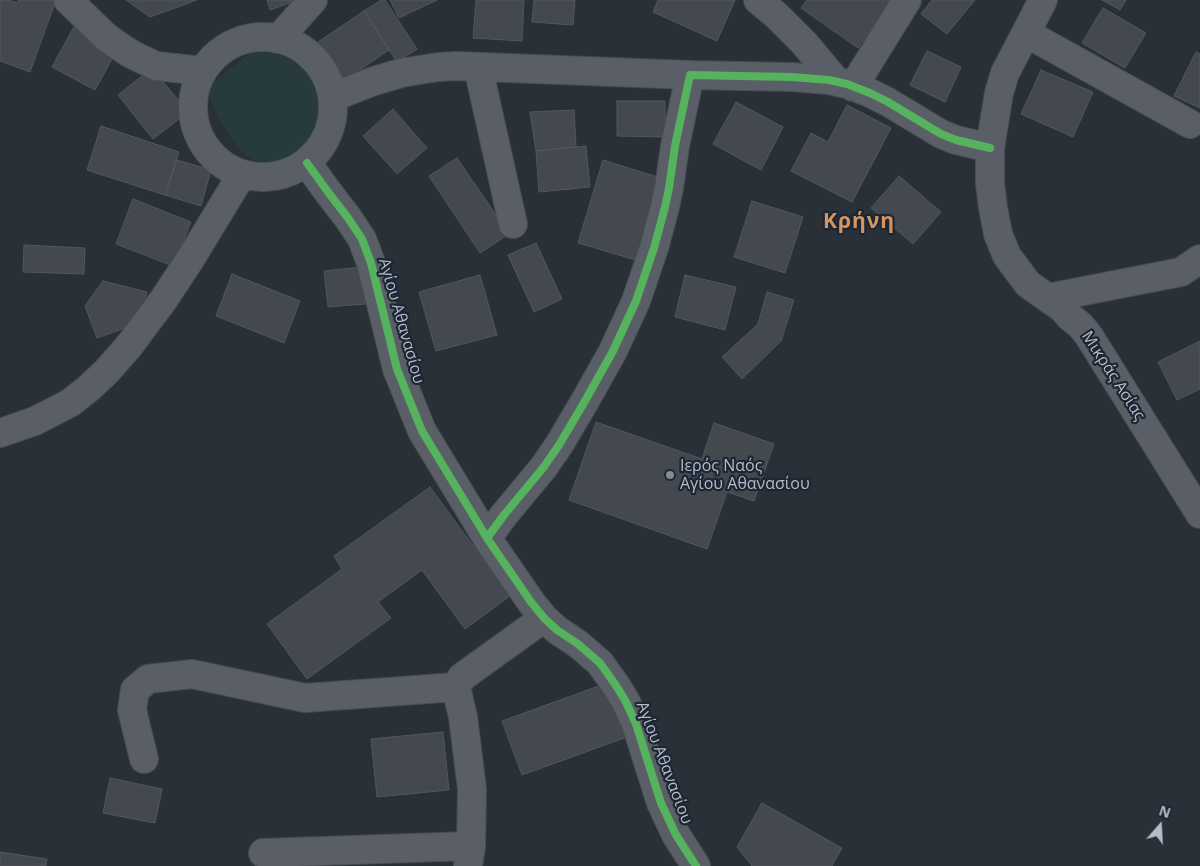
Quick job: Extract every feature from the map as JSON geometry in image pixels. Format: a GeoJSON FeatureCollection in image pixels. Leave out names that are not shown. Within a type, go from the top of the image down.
{"type":"FeatureCollection","features":[{"type":"Feature","properties":{"kind":"street"},"geometry":{"type":"LineString","coordinates":[[68,0],[105,36],[131,54],[156,66],[202,71]]}},
{"type":"Feature","properties":{"kind":"street"},"geometry":{"type":"LineString","coordinates":[[278,39],[313,0]]}},
{"type":"Feature","properties":{"kind":"street"},"geometry":{"type":"LineString","coordinates":[[758,0],[776,15],[844,84]]}},
{"type":"Feature","properties":{"kind":"street"},"geometry":{"type":"LineString","coordinates":[[844,84],[907,0]]}},
{"type":"Feature","properties":{"kind":"street","name":"Μικράς Ασίας"},"geometry":{"type":"LineString","coordinates":[[1043,0],[1005,74],[999,93],[990,148],[990,183],[998,234],[1002,246],[1013,265],[1028,284],[1062,308],[1089,336],[1200,514]]}},
{"type":"Feature","properties":{"kind":"street"},"geometry":{"type":"LineString","coordinates":[[1026,32],[1190,124]]}},
{"type":"Feature","properties":{"kind":"street"},"geometry":{"type":"LineString","coordinates":[[270,37],[278,39],[296,45],[318,63],[327,79],[333,97],[331,127],[320,148],[308,163],[274,177],[258,178],[243,175],[232,171],[215,159],[202,142],[197,133],[192,112],[194,91],[202,71],[227,46],[252,38],[270,37]]}},
{"type":"Feature","properties":{"kind":"street"},"geometry":{"type":"LineString","coordinates":[[333,97],[401,73],[456,66],[790,77],[844,84],[870,93],[948,137],[990,148]]}},
{"type":"Feature","properties":{"kind":"street"},"geometry":{"type":"LineString","coordinates":[[478,67],[513,224]]}},
{"type":"Feature","properties":{"kind":"street"},"geometry":{"type":"LineString","coordinates":[[487,538],[559,445],[613,351],[636,300],[654,248],[665,206],[690,75]]}},
{"type":"Feature","properties":{"kind":"street","name":"Αγίου Αθανασίου"},"geometry":{"type":"LineString","coordinates":[[308,163],[356,228],[368,253],[397,369],[422,432],[487,538],[531,602],[557,630],[578,644],[600,663],[617,687],[634,719],[661,803],[676,835],[696,866]]}},
{"type":"Feature","properties":{"kind":"street"},"geometry":{"type":"LineString","coordinates":[[0,433],[35,421],[70,403],[108,371],[164,299],[243,175]]}},
{"type":"Feature","properties":{"kind":"street"},"geometry":{"type":"LineString","coordinates":[[1048,298],[1181,272],[1200,259]]}},
{"type":"Feature","properties":{"kind":"street"},"geometry":{"type":"LineString","coordinates":[[263,853],[469,856],[472,788],[463,716],[456,687],[462,677],[544,618]]}},
{"type":"Feature","properties":{"kind":"street"},"geometry":{"type":"LineString","coordinates":[[144,759],[132,710],[135,690],[148,680],[192,674],[305,698],[456,687]]}},
{"type":"Feature","properties":{"kind":"green space"},"geometry":{"type":"Polygon","coordinates":[[[255,48],[282,56],[304,67],[320,86],[325,103],[325,117],[320,134],[311,149],[299,160],[286,166],[271,167],[258,164],[244,154],[232,140],[218,117],[207,88],[255,48]]]}},
{"type":"Feature","properties":{"kind":"building"},"geometry":{"type":"Polygon","coordinates":[[[0,0],[9,0],[17,3],[18,0],[56,0],[30,72],[0,61],[0,0]]]}},
{"type":"Feature","properties":{"kind":"building"},"geometry":{"type":"Polygon","coordinates":[[[126,0],[197,0],[150,17],[126,0]]]}},
{"type":"Feature","properties":{"kind":"building"},"geometry":{"type":"Polygon","coordinates":[[[267,0],[297,0],[270,10],[267,0]]]}},
{"type":"Feature","properties":{"kind":"building"},"geometry":{"type":"Polygon","coordinates":[[[381,0],[385,0],[417,49],[397,62],[364,11],[381,0]]]}},
{"type":"Feature","properties":{"kind":"building"},"geometry":{"type":"Polygon","coordinates":[[[390,0],[437,0],[399,18],[390,0]]]}},
{"type":"Feature","properties":{"kind":"building"},"geometry":{"type":"Polygon","coordinates":[[[476,0],[524,0],[522,41],[473,38],[476,0]]]}},
{"type":"Feature","properties":{"kind":"building"},"geometry":{"type":"Polygon","coordinates":[[[534,0],[575,0],[573,25],[532,22],[534,0]]]}},
{"type":"Feature","properties":{"kind":"building"},"geometry":{"type":"Polygon","coordinates":[[[658,0],[735,0],[717,41],[653,12],[658,0]]]}},
{"type":"Feature","properties":{"kind":"building"},"geometry":{"type":"Polygon","coordinates":[[[807,0],[892,0],[858,48],[801,8],[807,0]]]}},
{"type":"Feature","properties":{"kind":"building"},"geometry":{"type":"Polygon","coordinates":[[[932,0],[975,0],[947,34],[921,14],[932,0]]]}},
{"type":"Feature","properties":{"kind":"building"},"geometry":{"type":"Polygon","coordinates":[[[1102,0],[1126,0],[1120,10],[1102,0]]]}},
{"type":"Feature","properties":{"kind":"building"},"geometry":{"type":"Polygon","coordinates":[[[1103,8],[1146,33],[1125,68],[1082,43],[1103,8]]]}},
{"type":"Feature","properties":{"kind":"building"},"geometry":{"type":"Polygon","coordinates":[[[364,11],[389,50],[345,80],[318,42],[364,11]]]}},
{"type":"Feature","properties":{"kind":"building"},"geometry":{"type":"Polygon","coordinates":[[[74,27],[117,50],[95,90],[52,67],[74,27]]]}},
{"type":"Feature","properties":{"kind":"building"},"geometry":{"type":"Polygon","coordinates":[[[927,51],[961,67],[945,102],[910,85],[927,51]]]}},
{"type":"Feature","properties":{"kind":"building"},"geometry":{"type":"Polygon","coordinates":[[[1196,52],[1200,54],[1200,108],[1174,96],[1196,52]]]}},
{"type":"Feature","properties":{"kind":"building"},"geometry":{"type":"Polygon","coordinates":[[[152,68],[188,112],[153,139],[118,95],[152,68]]]}},
{"type":"Feature","properties":{"kind":"building"},"geometry":{"type":"Polygon","coordinates":[[[1041,70],[1093,92],[1073,137],[1021,114],[1041,70]]]}},
{"type":"Feature","properties":{"kind":"building"},"geometry":{"type":"Polygon","coordinates":[[[617,101],[665,101],[665,137],[617,136],[617,101]]]}},
{"type":"Feature","properties":{"kind":"building"},"geometry":{"type":"Polygon","coordinates":[[[736,102],[783,127],[761,170],[713,144],[736,102]]]}},
{"type":"Feature","properties":{"kind":"building"},"geometry":{"type":"Polygon","coordinates":[[[847,105],[891,128],[852,202],[791,171],[811,133],[828,142],[847,105]]]}},
{"type":"Feature","properties":{"kind":"building"},"geometry":{"type":"Polygon","coordinates":[[[393,109],[427,148],[397,174],[363,136],[393,109]]]}},
{"type":"Feature","properties":{"kind":"building"},"geometry":{"type":"Polygon","coordinates":[[[574,110],[576,147],[536,151],[530,112],[574,110]]]}},
{"type":"Feature","properties":{"kind":"building"},"geometry":{"type":"Polygon","coordinates":[[[101,126],[179,152],[165,195],[87,170],[101,126]]]}},
{"type":"Feature","properties":{"kind":"building"},"geometry":{"type":"Polygon","coordinates":[[[586,146],[590,187],[539,192],[536,151],[586,146]]]}},
{"type":"Feature","properties":{"kind":"building"},"geometry":{"type":"Polygon","coordinates":[[[457,158],[509,234],[480,253],[429,176],[457,158]]]}},
{"type":"Feature","properties":{"kind":"building"},"geometry":{"type":"Polygon","coordinates":[[[177,160],[211,170],[201,206],[165,195],[177,160]]]}},
{"type":"Feature","properties":{"kind":"building"},"geometry":{"type":"Polygon","coordinates":[[[603,160],[661,178],[636,260],[578,243],[603,160]]]}},
{"type":"Feature","properties":{"kind":"building"},"geometry":{"type":"Polygon","coordinates":[[[899,176],[941,212],[913,244],[871,208],[899,176]]]}},
{"type":"Feature","properties":{"kind":"building"},"geometry":{"type":"Polygon","coordinates":[[[133,199],[191,222],[173,266],[116,244],[133,199]]]}},
{"type":"Feature","properties":{"kind":"building"},"geometry":{"type":"Polygon","coordinates":[[[752,201],[803,217],[785,273],[734,257],[752,201]]]}},
{"type":"Feature","properties":{"kind":"building"},"geometry":{"type":"Polygon","coordinates":[[[536,243],[562,299],[534,312],[508,255],[536,243]]]}},
{"type":"Feature","properties":{"kind":"building"},"geometry":{"type":"Polygon","coordinates":[[[24,245],[85,248],[84,274],[23,272],[24,245]]]}},
{"type":"Feature","properties":{"kind":"building"},"geometry":{"type":"Polygon","coordinates":[[[362,267],[365,304],[328,307],[324,271],[362,267]]]}},
{"type":"Feature","properties":{"kind":"building"},"geometry":{"type":"Polygon","coordinates":[[[232,274],[300,301],[284,343],[216,316],[232,274]]]}},
{"type":"Feature","properties":{"kind":"building"},"geometry":{"type":"Polygon","coordinates":[[[480,275],[497,335],[436,351],[419,292],[480,275]]]}},
{"type":"Feature","properties":{"kind":"building"},"geometry":{"type":"Polygon","coordinates":[[[685,275],[736,287],[725,330],[675,317],[685,275]]]}},
{"type":"Feature","properties":{"kind":"building"},"geometry":{"type":"Polygon","coordinates":[[[103,281],[147,292],[139,323],[97,338],[85,306],[103,281]]]}},
{"type":"Feature","properties":{"kind":"building"},"geometry":{"type":"Polygon","coordinates":[[[767,292],[794,300],[781,341],[742,379],[722,357],[758,324],[767,292]]]}},
{"type":"Feature","properties":{"kind":"building"},"geometry":{"type":"Polygon","coordinates":[[[1200,341],[1200,389],[1177,400],[1158,362],[1200,341]]]}},
{"type":"Feature","properties":{"kind":"building","name":"Ιερός Ναός Αγίου Αθανασίου"},"geometry":{"type":"Polygon","coordinates":[[[596,422],[702,459],[714,423],[774,444],[754,501],[727,492],[707,549],[569,500],[596,422]]]}},
{"type":"Feature","properties":{"kind":"building"},"geometry":{"type":"Polygon","coordinates":[[[430,487],[510,596],[465,629],[422,570],[378,602],[391,618],[307,679],[267,624],[342,569],[334,556],[430,487]]]}},
{"type":"Feature","properties":{"kind":"building"},"geometry":{"type":"Polygon","coordinates":[[[607,683],[627,737],[522,775],[502,721],[607,683]]]}},
{"type":"Feature","properties":{"kind":"building"},"geometry":{"type":"Polygon","coordinates":[[[443,732],[449,790],[377,797],[371,739],[443,732]]]}},
{"type":"Feature","properties":{"kind":"building"},"geometry":{"type":"Polygon","coordinates":[[[110,778],[162,789],[155,823],[103,813],[110,778]]]}},
{"type":"Feature","properties":{"kind":"building"},"geometry":{"type":"Polygon","coordinates":[[[762,803],[842,848],[832,866],[752,866],[737,847],[762,803]]]}},
{"type":"Feature","properties":{"kind":"building"},"geometry":{"type":"Polygon","coordinates":[[[0,852],[47,859],[46,866],[0,866],[0,852]]]}},
{"type":"Feature","properties":{"kind":"cycle path"},"geometry":{"type":"LineString","coordinates":[[487,538],[559,445],[613,351],[636,301],[654,248],[665,207],[675,146],[690,75],[791,77],[829,80],[847,84],[888,102],[941,134],[956,140],[990,148]]}},
{"type":"Feature","properties":{"kind":"cycle path"},"geometry":{"type":"LineString","coordinates":[[307,163],[362,239],[371,263],[397,369],[422,431],[487,538],[531,602],[557,630],[578,644],[600,663],[617,687],[636,724],[661,803],[676,835],[696,866]]}},
{"type":"Feature","properties":{"kind":"place","name":"Ιερός Ναός Αγίου Αθανασίου"},"geometry":{"type":"Point","coordinates":[670,475]}},
{"type":"Feature","properties":{"kind":"district","name":"Κρήνη"},"geometry":{"type":"Point","coordinates":[859,222]}}]}
